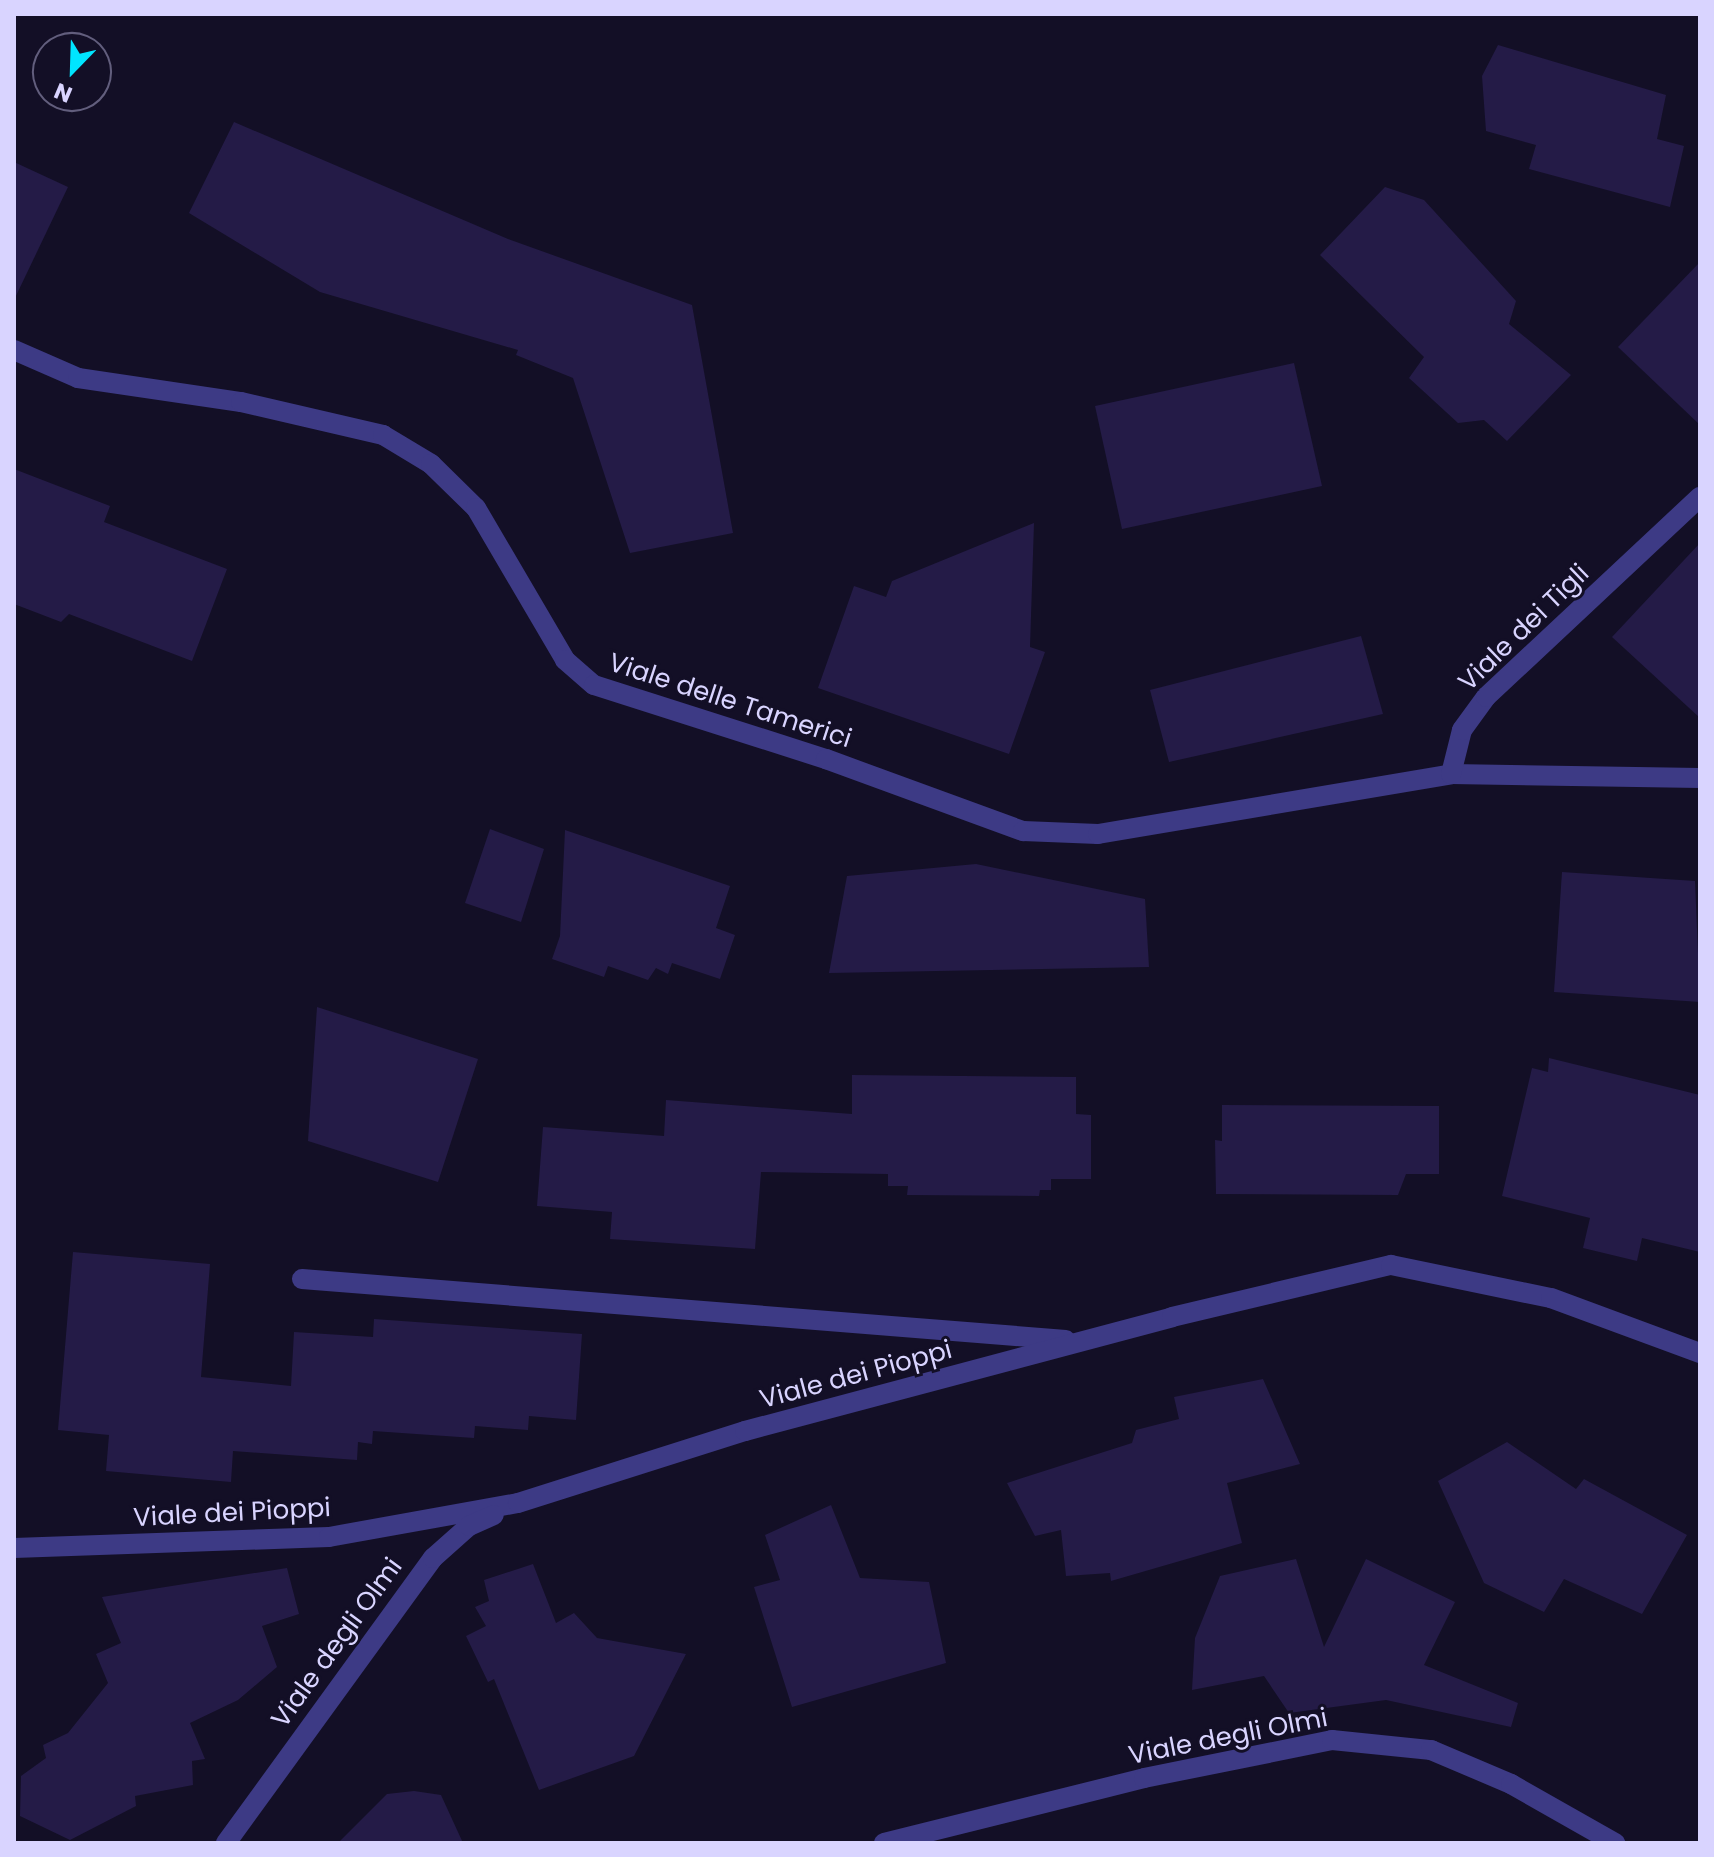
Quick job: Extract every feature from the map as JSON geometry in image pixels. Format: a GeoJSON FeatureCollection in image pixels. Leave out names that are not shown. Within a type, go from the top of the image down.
{"type":"FeatureCollection","features":[{"type":"Feature","properties":{"kind":"street","name":"Viale delle Tamerici"},"geometry":{"type":"LineString","coordinates":[[14,350],[78,378],[241,402],[383,435],[431,464],[476,508],[565,660],[594,685],[826,759],[1023,831],[1098,834],[1451,774]]}},
{"type":"Feature","properties":{"kind":"street","name":"Viale dei Tigli"},"geometry":{"type":"LineString","coordinates":[[1451,774],[1462,730],[1486,697],[1700,497]]}},
{"type":"Feature","properties":{"kind":"street"},"geometry":{"type":"LineString","coordinates":[[1451,774],[1700,778]]}},
{"type":"Feature","properties":{"kind":"street","name":"Viale dei Pioppi"},"geometry":{"type":"LineString","coordinates":[[14,1548],[329,1537],[518,1503],[745,1431],[1082,1341],[1391,1265],[1551,1298],[1700,1353]]}},
{"type":"Feature","properties":{"kind":"street"},"geometry":{"type":"LineString","coordinates":[[302,1279],[1082,1341]]}},
{"type":"Feature","properties":{"kind":"street","name":"Viale degli Olmi"},"geometry":{"type":"LineString","coordinates":[[226,1843],[433,1558],[469,1526],[518,1503]]}},
{"type":"Feature","properties":{"kind":"street","name":"Viale degli Olmi"},"geometry":{"type":"LineString","coordinates":[[884,1843],[1144,1778],[1332,1740],[1431,1750],[1511,1784],[1615,1843]]}},
{"type":"Feature","properties":{"kind":"building"},"geometry":{"type":"Polygon","coordinates":[[[1498,45],[1666,95],[1657,139],[1684,146],[1670,207],[1529,169],[1536,145],[1486,131],[1482,76],[1498,45]]]}},
{"type":"Feature","properties":{"kind":"building"},"geometry":{"type":"Polygon","coordinates":[[[234,122],[508,239],[692,305],[733,533],[630,553],[573,378],[516,355],[518,350],[320,292],[189,213],[234,122]]]}},
{"type":"Feature","properties":{"kind":"building"},"geometry":{"type":"Polygon","coordinates":[[[14,162],[68,187],[14,300],[14,162]]]}},
{"type":"Feature","properties":{"kind":"building"},"geometry":{"type":"Polygon","coordinates":[[[1385,187],[1424,200],[1516,301],[1509,324],[1571,375],[1507,441],[1484,420],[1458,423],[1409,378],[1424,357],[1320,255],[1385,187]]]}},
{"type":"Feature","properties":{"kind":"building"},"geometry":{"type":"Polygon","coordinates":[[[1700,262],[1700,425],[1618,347],[1700,262]]]}},
{"type":"Feature","properties":{"kind":"building"},"geometry":{"type":"Polygon","coordinates":[[[1294,363],[1322,486],[1122,529],[1095,406],[1294,363]]]}},
{"type":"Feature","properties":{"kind":"building"},"geometry":{"type":"Polygon","coordinates":[[[14,469],[110,506],[104,522],[227,569],[192,661],[69,614],[61,622],[14,604],[14,469]]]}},
{"type":"Feature","properties":{"kind":"building"},"geometry":{"type":"Polygon","coordinates":[[[1034,523],[1030,647],[1045,652],[1009,754],[818,688],[854,586],[886,597],[892,581],[1034,523]]]}},
{"type":"Feature","properties":{"kind":"building"},"geometry":{"type":"Polygon","coordinates":[[[1700,543],[1700,718],[1612,637],[1700,543]]]}},
{"type":"Feature","properties":{"kind":"building"},"geometry":{"type":"Polygon","coordinates":[[[1361,636],[1383,714],[1169,762],[1150,690],[1361,636]]]}},
{"type":"Feature","properties":{"kind":"building"},"geometry":{"type":"Polygon","coordinates":[[[490,829],[544,849],[521,922],[465,903],[490,829]]]}},
{"type":"Feature","properties":{"kind":"building"},"geometry":{"type":"Polygon","coordinates":[[[565,830],[730,886],[716,928],[735,935],[720,979],[672,963],[668,974],[656,968],[648,980],[608,966],[604,977],[552,959],[560,936],[565,830]]]}},
{"type":"Feature","properties":{"kind":"building"},"geometry":{"type":"Polygon","coordinates":[[[976,864],[1145,899],[1149,967],[829,973],[847,876],[976,864]]]}},
{"type":"Feature","properties":{"kind":"building"},"geometry":{"type":"Polygon","coordinates":[[[1562,872],[1695,881],[1700,1002],[1554,992],[1562,872]]]}},
{"type":"Feature","properties":{"kind":"building"},"geometry":{"type":"Polygon","coordinates":[[[317,1007],[478,1059],[438,1182],[308,1141],[317,1007]]]}},
{"type":"Feature","properties":{"kind":"building"},"geometry":{"type":"Polygon","coordinates":[[[1549,1058],[1700,1095],[1700,1252],[1642,1238],[1637,1261],[1583,1248],[1590,1218],[1502,1196],[1532,1068],[1548,1072],[1549,1058]]]}},
{"type":"Feature","properties":{"kind":"building"},"geometry":{"type":"Polygon","coordinates":[[[852,1075],[1076,1077],[1076,1114],[1091,1115],[1091,1179],[1051,1179],[1051,1190],[1040,1190],[1039,1196],[907,1195],[908,1186],[888,1186],[888,1174],[761,1172],[755,1249],[610,1239],[612,1212],[537,1206],[543,1127],[664,1136],[666,1100],[852,1114],[852,1075]]]}},
{"type":"Feature","properties":{"kind":"building"},"geometry":{"type":"Polygon","coordinates":[[[1222,1105],[1439,1106],[1439,1174],[1406,1174],[1398,1195],[1216,1194],[1215,1140],[1222,1141],[1222,1105]]]}},
{"type":"Feature","properties":{"kind":"building"},"geometry":{"type":"Polygon","coordinates":[[[73,1252],[210,1264],[201,1377],[291,1386],[294,1332],[373,1337],[374,1319],[582,1334],[576,1420],[529,1416],[528,1430],[475,1426],[474,1438],[373,1431],[372,1444],[358,1442],[357,1460],[233,1451],[231,1482],[106,1471],[109,1435],[58,1430],[73,1252]]]}},
{"type":"Feature","properties":{"kind":"building"},"geometry":{"type":"Polygon","coordinates":[[[1263,1379],[1300,1464],[1227,1483],[1242,1543],[1111,1581],[1110,1573],[1066,1576],[1061,1530],[1035,1536],[1007,1483],[1132,1443],[1136,1430],[1179,1419],[1174,1397],[1263,1379]]]}},
{"type":"Feature","properties":{"kind":"building"},"geometry":{"type":"Polygon","coordinates":[[[1507,1442],[1576,1489],[1584,1479],[1687,1535],[1642,1614],[1564,1579],[1544,1612],[1484,1583],[1438,1481],[1507,1442]]]}},
{"type":"Feature","properties":{"kind":"building"},"geometry":{"type":"Polygon","coordinates":[[[831,1505],[860,1578],[929,1582],[946,1663],[792,1707],[754,1587],[780,1580],[765,1535],[831,1505]]]}},
{"type":"Feature","properties":{"kind":"building"},"geometry":{"type":"Polygon","coordinates":[[[1296,1559],[1324,1647],[1366,1559],[1455,1602],[1424,1665],[1518,1703],[1511,1727],[1386,1700],[1289,1713],[1264,1676],[1192,1690],[1195,1638],[1220,1576],[1296,1559]]]}},
{"type":"Feature","properties":{"kind":"building"},"geometry":{"type":"Polygon","coordinates":[[[533,1564],[556,1623],[574,1613],[597,1638],[686,1654],[634,1756],[539,1790],[494,1679],[488,1682],[466,1636],[486,1626],[475,1607],[489,1601],[484,1580],[533,1564]]]}},
{"type":"Feature","properties":{"kind":"building"},"geometry":{"type":"Polygon","coordinates":[[[287,1568],[299,1614],[262,1626],[277,1667],[238,1700],[190,1723],[205,1759],[192,1761],[193,1785],[135,1796],[136,1806],[70,1840],[20,1816],[21,1776],[46,1758],[43,1745],[68,1733],[108,1683],[96,1654],[121,1643],[102,1597],[287,1568]]]}},
{"type":"Feature","properties":{"kind":"building"},"geometry":{"type":"Polygon","coordinates":[[[414,1791],[441,1795],[463,1843],[338,1843],[387,1794],[414,1791]]]}}]}
